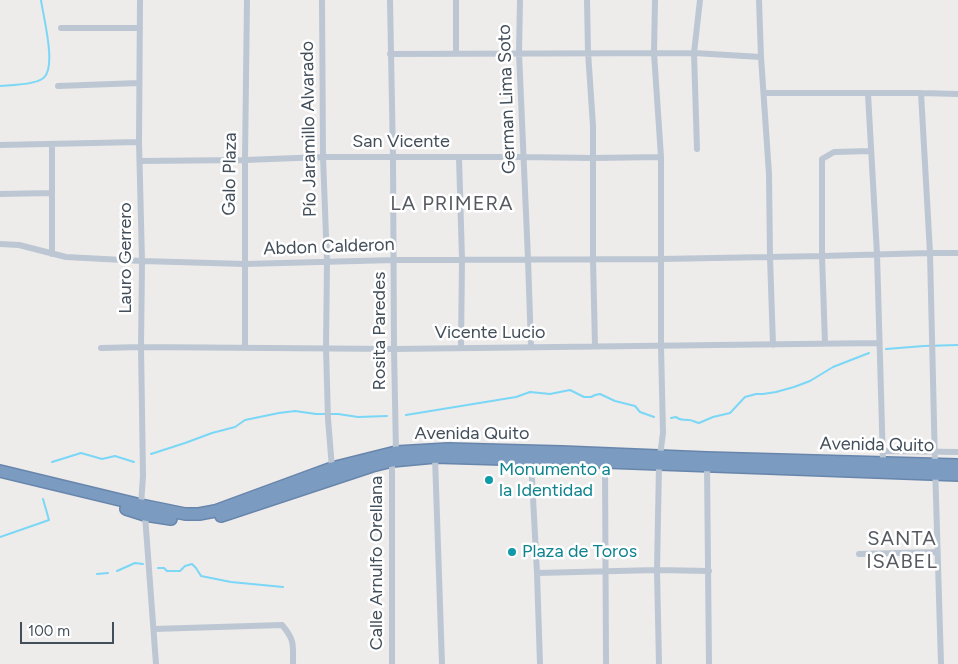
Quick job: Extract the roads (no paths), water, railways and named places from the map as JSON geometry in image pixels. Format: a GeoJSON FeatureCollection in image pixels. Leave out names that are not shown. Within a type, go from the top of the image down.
{"type":"FeatureCollection","features":[{"type":"Feature","properties":{"kind":"highway","name":"Avenida Quito"},"geometry":{"type":"LineString","coordinates":[[0,478],[143,510],[200,514],[215,511],[332,468],[394,456],[448,449],[660,460],[707,466],[935,463],[958,475]]}},
{"type":"Feature","properties":{"kind":"highway","name":"Avenida Quito"},"geometry":{"type":"LineString","coordinates":[[0,470],[185,521],[199,522],[216,518],[394,456],[605,462],[707,458],[883,457],[958,465]]}},
{"type":"Feature","properties":{"kind":"street","name":"Lauro Gerrero"},"geometry":{"type":"LineString","coordinates":[[140,0],[139,142],[142,262],[143,510],[156,664]]}},
{"type":"Feature","properties":{"kind":"street","name":"Galo Plaza"},"geometry":{"type":"LineString","coordinates":[[245,347],[247,0]]}},
{"type":"Feature","properties":{"kind":"street","name":"Pío Jaramillo Alvarado"},"geometry":{"type":"LineString","coordinates":[[322,0],[326,348],[328,419],[332,468]]}},
{"type":"Feature","properties":{"kind":"street","name":"Rosita Paredes"},"geometry":{"type":"LineString","coordinates":[[390,0],[394,260],[394,456]]}},
{"type":"Feature","properties":{"kind":"street"},"geometry":{"type":"LineString","coordinates":[[456,0],[456,54]]}},
{"type":"Feature","properties":{"kind":"street","name":"German Lima Soto"},"geometry":{"type":"LineString","coordinates":[[520,0],[519,53],[531,348]]}},
{"type":"Feature","properties":{"kind":"street"},"geometry":{"type":"LineString","coordinates":[[588,0],[588,52],[592,103],[595,346]]}},
{"type":"Feature","properties":{"kind":"street"},"geometry":{"type":"LineString","coordinates":[[655,0],[654,53],[661,157],[660,346],[663,433],[660,460],[657,570],[659,664]]}},
{"type":"Feature","properties":{"kind":"street"},"geometry":{"type":"LineString","coordinates":[[697,149],[694,53],[700,0]]}},
{"type":"Feature","properties":{"kind":"street"},"geometry":{"type":"LineString","coordinates":[[759,0],[760,57],[769,174],[773,345]]}},
{"type":"Feature","properties":{"kind":"street"},"geometry":{"type":"LineString","coordinates":[[61,28],[140,28]]}},
{"type":"Feature","properties":{"kind":"street"},"geometry":{"type":"LineString","coordinates":[[390,54],[588,52],[694,53],[760,57]]}},
{"type":"Feature","properties":{"kind":"street"},"geometry":{"type":"LineString","coordinates":[[58,86],[140,83]]}},
{"type":"Feature","properties":{"kind":"street"},"geometry":{"type":"LineString","coordinates":[[764,93],[958,94]]}},
{"type":"Feature","properties":{"kind":"street"},"geometry":{"type":"LineString","coordinates":[[921,93],[930,252],[941,664]]}},
{"type":"Feature","properties":{"kind":"street"},"geometry":{"type":"LineString","coordinates":[[868,94],[877,254],[883,457]]}},
{"type":"Feature","properties":{"kind":"street"},"geometry":{"type":"LineString","coordinates":[[0,145],[139,142]]}},
{"type":"Feature","properties":{"kind":"street"},"geometry":{"type":"LineString","coordinates":[[52,144],[52,254]]}},
{"type":"Feature","properties":{"kind":"street"},"geometry":{"type":"LineString","coordinates":[[825,343],[822,256],[822,159],[834,152],[871,151]]}},
{"type":"Feature","properties":{"kind":"street","name":"San Vicente"},"geometry":{"type":"LineString","coordinates":[[140,161],[323,157],[661,157]]}},
{"type":"Feature","properties":{"kind":"street"},"geometry":{"type":"LineString","coordinates":[[459,157],[462,259],[461,347]]}},
{"type":"Feature","properties":{"kind":"street"},"geometry":{"type":"LineString","coordinates":[[0,194],[52,193]]}},
{"type":"Feature","properties":{"kind":"street","name":"Abdon Calderon"},"geometry":{"type":"LineString","coordinates":[[0,244],[19,245],[66,256],[142,262],[245,264],[394,260],[661,259],[930,252],[958,253]]}},
{"type":"Feature","properties":{"kind":"street","name":"Vicente Lucio"},"geometry":{"type":"LineString","coordinates":[[101,348],[531,348],[879,343]]}},
{"type":"Feature","properties":{"kind":"street"},"geometry":{"type":"LineString","coordinates":[[935,463],[958,452]]}},
{"type":"Feature","properties":{"kind":"street","name":"Calle Arnulfo Orellana"},"geometry":{"type":"LineString","coordinates":[[392,664],[394,456]]}},
{"type":"Feature","properties":{"kind":"street"},"geometry":{"type":"LineString","coordinates":[[435,457],[442,664]]}},
{"type":"Feature","properties":{"kind":"street"},"geometry":{"type":"LineString","coordinates":[[531,460],[540,664]]}},
{"type":"Feature","properties":{"kind":"street"},"geometry":{"type":"LineString","coordinates":[[605,462],[606,664]]}},
{"type":"Feature","properties":{"kind":"street"},"geometry":{"type":"LineString","coordinates":[[707,466],[710,664]]}},
{"type":"Feature","properties":{"kind":"street"},"geometry":{"type":"LineString","coordinates":[[859,554],[937,552]]}},
{"type":"Feature","properties":{"kind":"street"},"geometry":{"type":"LineString","coordinates":[[537,573],[657,570],[709,571]]}},
{"type":"Feature","properties":{"kind":"street"},"geometry":{"type":"LineString","coordinates":[[154,629],[282,625],[293,641],[293,664]]}},
{"type":"Feature","properties":{"kind":"waterway"},"geometry":{"type":"LineString","coordinates":[[0,86],[38,81],[47,74],[49,54],[41,0]]}},
{"type":"Feature","properties":{"kind":"waterway"},"geometry":{"type":"LineString","coordinates":[[886,349],[958,345]]}},
{"type":"Feature","properties":{"kind":"waterway"},"geometry":{"type":"LineString","coordinates":[[671,418],[676,417],[699,423],[730,413],[745,397],[794,387],[810,381],[833,367],[869,353]]}},
{"type":"Feature","properties":{"kind":"waterway"},"geometry":{"type":"LineString","coordinates":[[406,415],[516,397],[530,392],[550,394],[570,390],[584,397],[600,394],[615,401],[635,406],[640,412],[654,417]]}},
{"type":"Feature","properties":{"kind":"waterway"},"geometry":{"type":"LineString","coordinates":[[151,454],[235,427],[245,420],[279,413],[295,411],[358,417],[387,416]]}},
{"type":"Feature","properties":{"kind":"waterway"},"geometry":{"type":"LineString","coordinates":[[52,462],[81,453],[102,459],[115,456],[134,462]]}},
{"type":"Feature","properties":{"kind":"waterway"},"geometry":{"type":"LineString","coordinates":[[0,537],[49,520],[43,499]]}},
{"type":"Feature","properties":{"kind":"waterway"},"geometry":{"type":"LineString","coordinates":[[117,571],[135,563],[143,564]]}},
{"type":"Feature","properties":{"kind":"waterway"},"geometry":{"type":"LineString","coordinates":[[158,568],[164,568],[167,571],[180,571],[185,566],[192,564],[201,576],[231,582],[283,587]]}},
{"type":"Feature","properties":{"kind":"waterway"},"geometry":{"type":"LineString","coordinates":[[97,574],[108,573]]}},
{"type":"Feature","properties":{"kind":"place","name":"Monumento a la Identidad"},"geometry":{"type":"Point","coordinates":[489,480]}},
{"type":"Feature","properties":{"kind":"place","name":"Plaza de Toros"},"geometry":{"type":"Point","coordinates":[512,552]}},
{"type":"Feature","properties":{"kind":"district","name":"LA PRIMERA"},"geometry":{"type":"Point","coordinates":[452,204]}},
{"type":"Feature","properties":{"kind":"district","name":"SANTA ISABEL"},"geometry":{"type":"Point","coordinates":[902,550]}}]}
